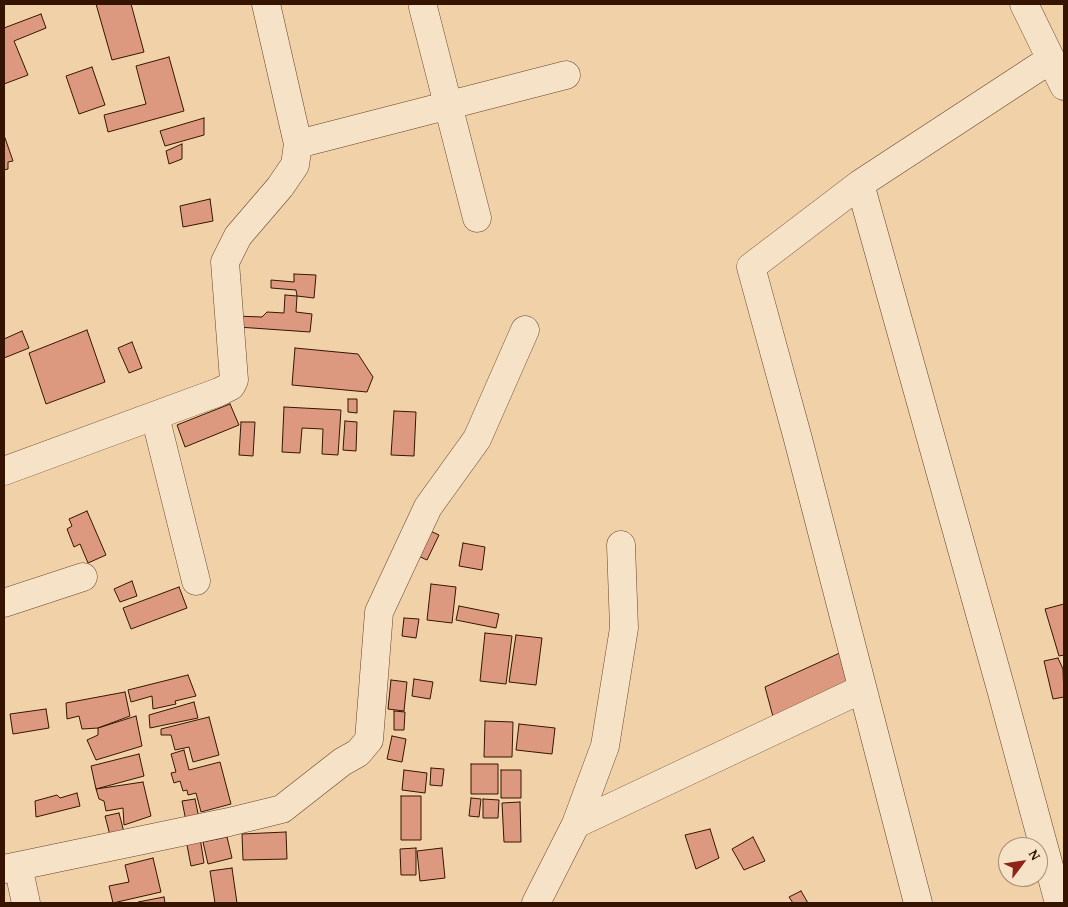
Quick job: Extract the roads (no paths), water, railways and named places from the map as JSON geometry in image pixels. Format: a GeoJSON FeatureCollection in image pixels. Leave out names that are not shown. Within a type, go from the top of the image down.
{"type":"FeatureCollection","features":[{"type":"Feature","properties":{"kind":"street"},"geometry":{"type":"LineString","coordinates":[[4,471],[231,386],[234,380],[225,262],[238,236],[280,187],[294,165],[298,144],[266,4]]}},
{"type":"Feature","properties":{"kind":"street"},"geometry":{"type":"LineString","coordinates":[[1024,4],[1064,86]]}},
{"type":"Feature","properties":{"kind":"street"},"geometry":{"type":"LineString","coordinates":[[423,7],[478,218]]}},
{"type":"Feature","properties":{"kind":"street"},"geometry":{"type":"LineString","coordinates":[[918,903],[752,268],[860,184],[1051,59]]}},
{"type":"Feature","properties":{"kind":"street"},"geometry":{"type":"LineString","coordinates":[[298,144],[566,75]]}},
{"type":"Feature","properties":{"kind":"street"},"geometry":{"type":"LineString","coordinates":[[860,184],[1058,903]]}},
{"type":"Feature","properties":{"kind":"street"},"geometry":{"type":"LineString","coordinates":[[26,903],[11,868],[282,809],[342,762],[358,753],[369,740],[379,612],[428,507],[477,439],[525,330]]}},
{"type":"Feature","properties":{"kind":"street"},"geometry":{"type":"LineString","coordinates":[[155,416],[196,581]]}},
{"type":"Feature","properties":{"kind":"street"},"geometry":{"type":"LineString","coordinates":[[536,903],[576,824],[605,746],[624,628],[621,545]]}},
{"type":"Feature","properties":{"kind":"street"},"geometry":{"type":"LineString","coordinates":[[4,603],[83,577]]}},
{"type":"Feature","properties":{"kind":"street"},"geometry":{"type":"LineString","coordinates":[[576,824],[862,689]]}}]}
